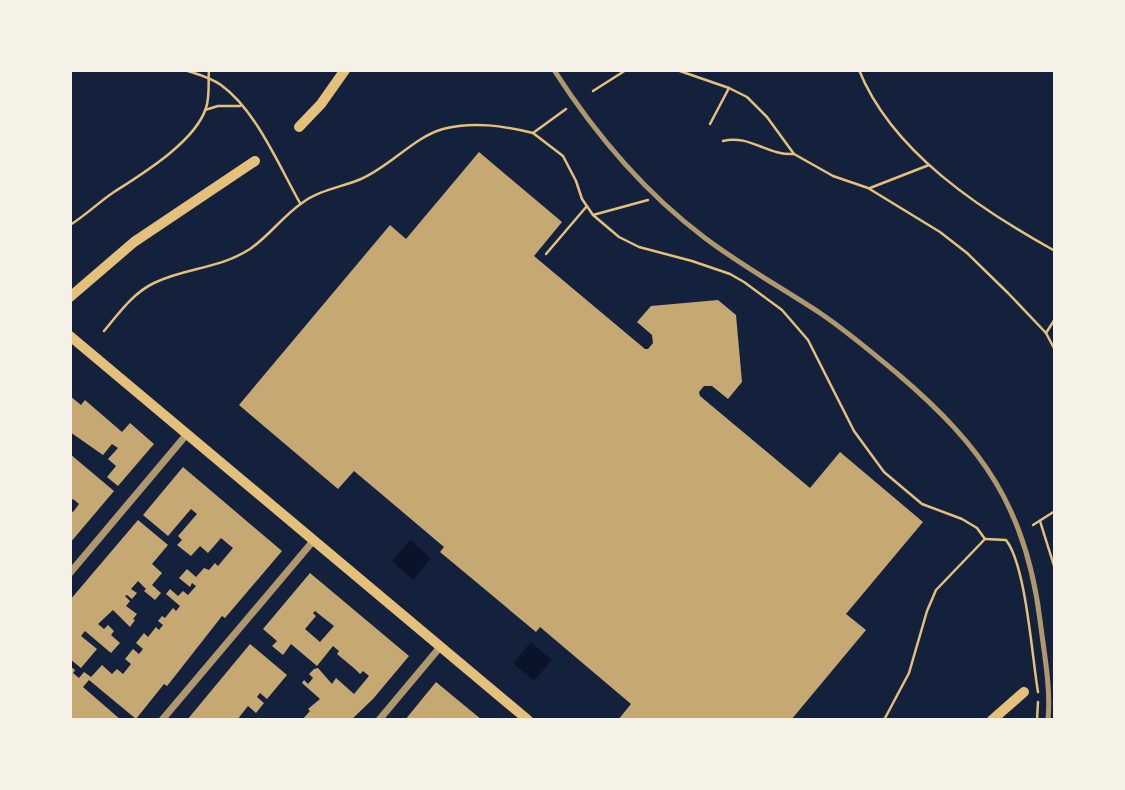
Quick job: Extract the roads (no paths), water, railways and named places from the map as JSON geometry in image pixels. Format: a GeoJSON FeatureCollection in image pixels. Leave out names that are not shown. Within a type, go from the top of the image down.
{"type":"FeatureCollection","features":[{"type":"Feature","properties":{"kind":"main road"},"geometry":{"type":"LineString","coordinates":[[299,127],[321,104],[345,70]]}},
{"type":"Feature","properties":{"kind":"main road"},"geometry":{"type":"LineString","coordinates":[[70,297],[134,242],[255,162]]}},
{"type":"Feature","properties":{"kind":"main road"},"geometry":{"type":"LineString","coordinates":[[70,336],[528,720]]}},
{"type":"Feature","properties":{"kind":"main road"},"geometry":{"type":"LineString","coordinates":[[992,720],[1024,692]]}},
{"type":"Feature","properties":{"kind":"street"},"geometry":{"type":"LineString","coordinates":[[554,70],[595,130],[657,197],[687,224],[722,251],[853,337],[922,395],[969,443],[1001,488],[1020,534],[1035,584],[1044,647],[1048,720]]}},
{"type":"Feature","properties":{"kind":"street"},"geometry":{"type":"LineString","coordinates":[[70,573],[187,434]]}},
{"type":"Feature","properties":{"kind":"street"},"geometry":{"type":"LineString","coordinates":[[162,720],[314,540]]}},
{"type":"Feature","properties":{"kind":"street"},"geometry":{"type":"LineString","coordinates":[[379,720],[441,646]]}},
{"type":"Feature","properties":{"kind":"water"},"geometry":{"type":"Polygon","coordinates":[[[410,540],[431,558],[413,580],[392,561],[410,540]]]}},
{"type":"Feature","properties":{"kind":"water"},"geometry":{"type":"Polygon","coordinates":[[[531,642],[552,660],[534,681],[513,663],[531,642]]]}}]}
